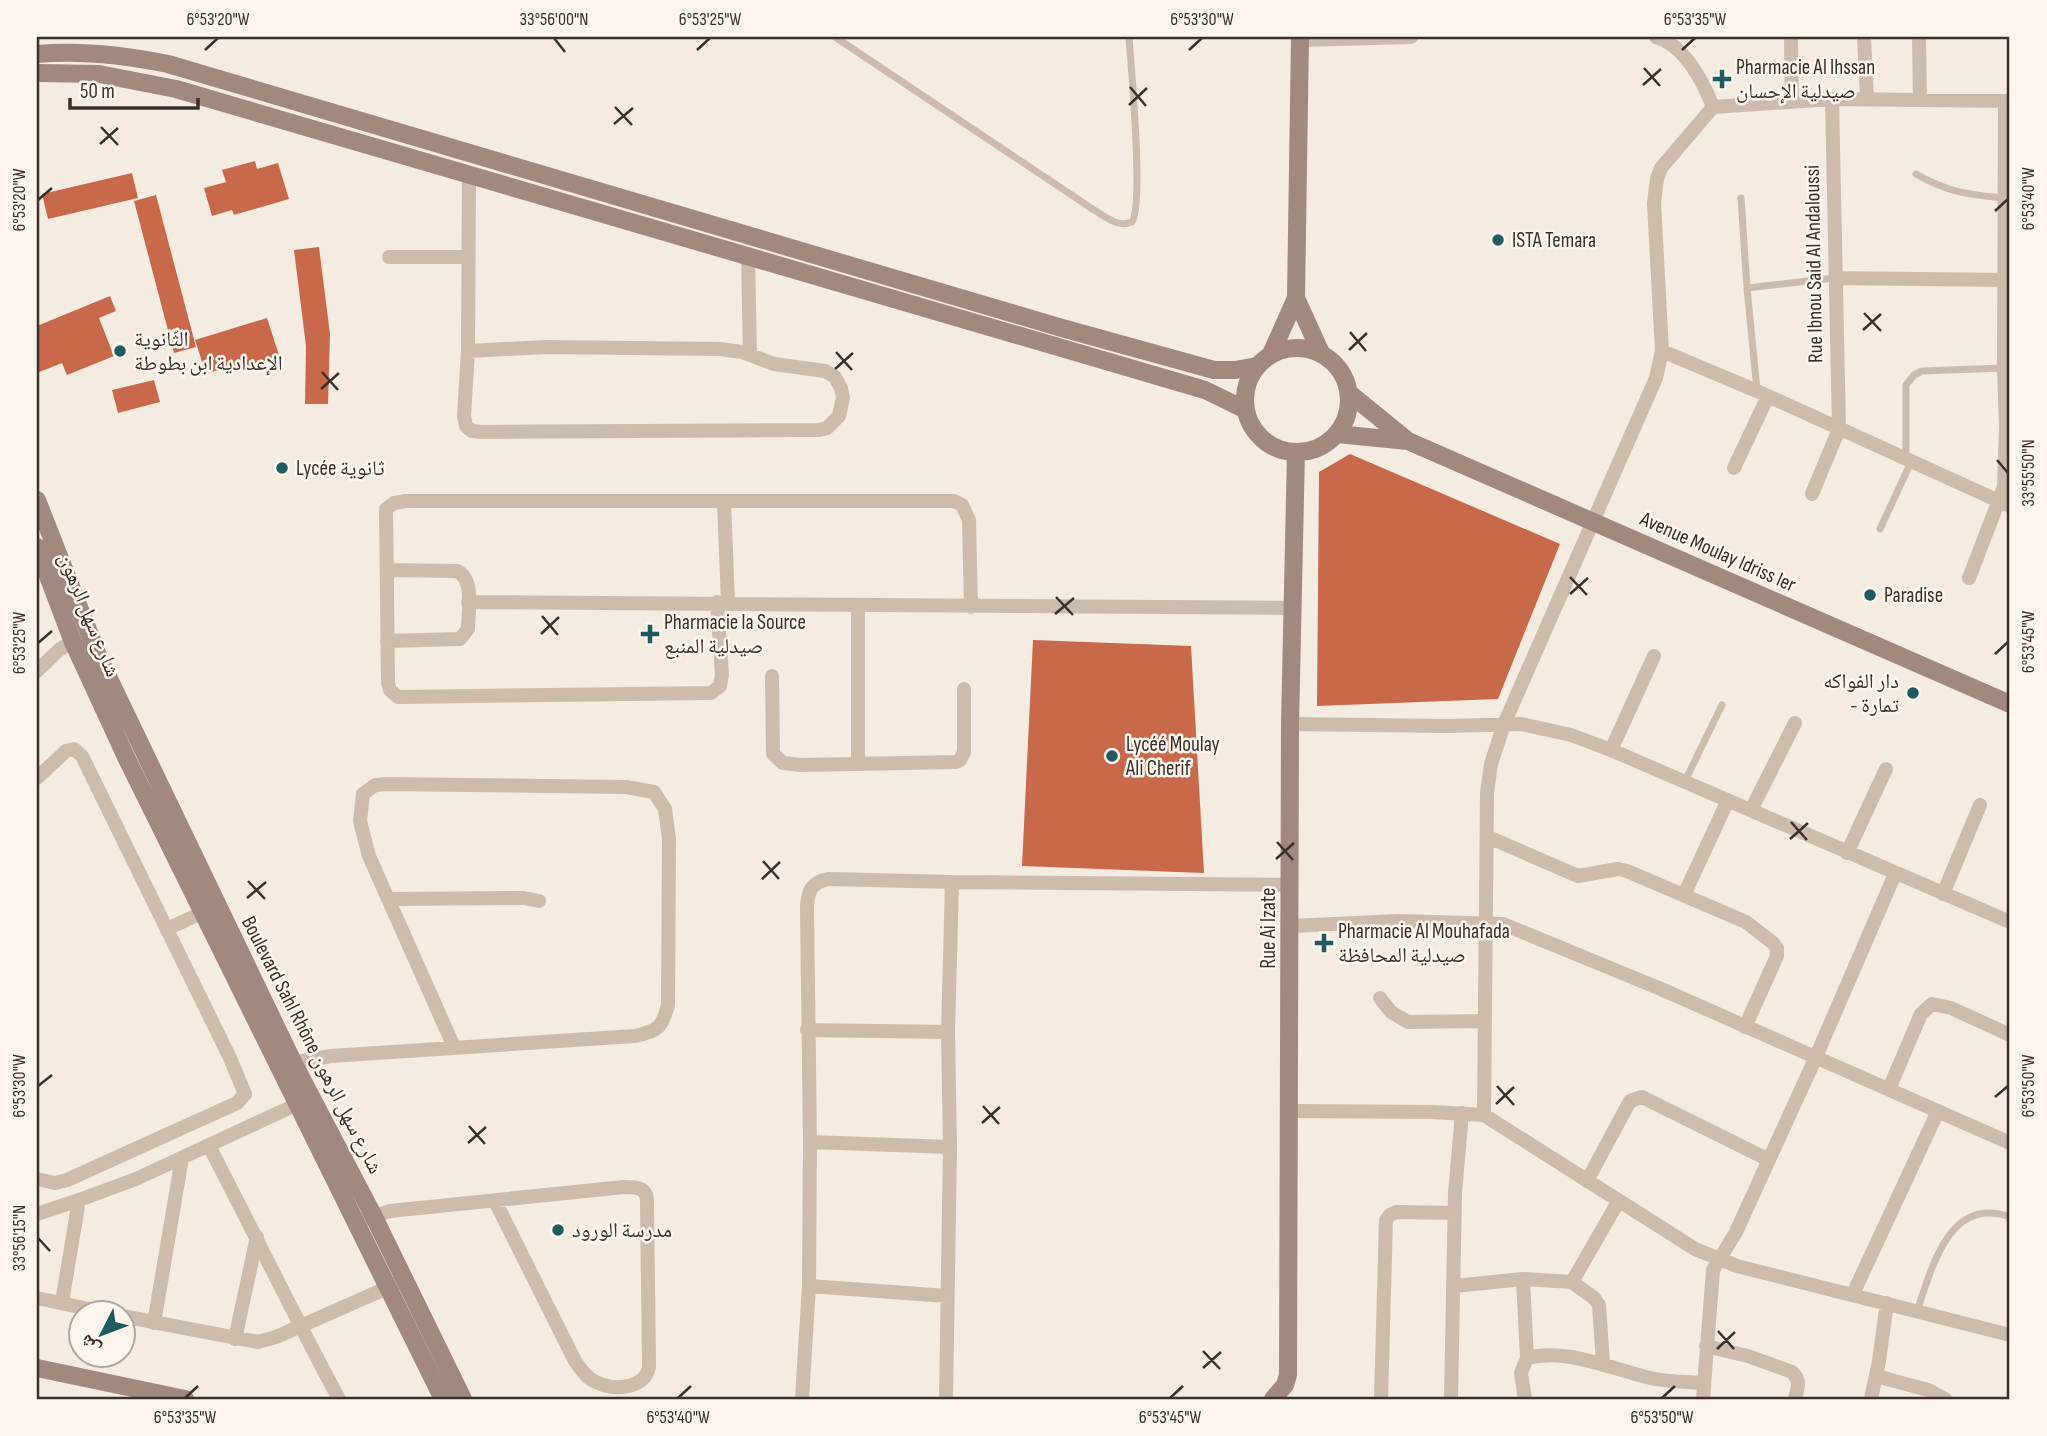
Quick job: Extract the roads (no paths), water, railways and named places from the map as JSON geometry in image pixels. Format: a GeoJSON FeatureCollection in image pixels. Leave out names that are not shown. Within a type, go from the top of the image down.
{"type":"FeatureCollection","features":[{"type":"Feature","properties":{"kind":"street"},"geometry":{"type":"LineString","coordinates":[[1321,354],[1296,298],[1300,38],[1411,37]]}},
{"type":"Feature","properties":{"kind":"street"},"geometry":{"type":"LineString","coordinates":[[1661,37],[1707,89],[1713,107]]}},
{"type":"Feature","properties":{"kind":"street"},"geometry":{"type":"LineString","coordinates":[[1791,37],[1792,102]]}},
{"type":"Feature","properties":{"kind":"street"},"geometry":{"type":"LineString","coordinates":[[1864,37],[1867,99]]}},
{"type":"Feature","properties":{"kind":"street"},"geometry":{"type":"LineString","coordinates":[[1919,37],[1920,99]]}},
{"type":"Feature","properties":{"kind":"street"},"geometry":{"type":"LineString","coordinates":[[37,54],[78,52],[126,56],[168,64],[1162,356],[1224,371],[1264,360],[1288,348],[1305,348],[1334,363],[1344,377],[1349,393],[1349,407],[1337,434],[1319,447],[1296,452],[1278,449],[1262,439],[1251,424],[1246,410],[1245,394],[1249,379],[1264,360],[1296,298]]}},
{"type":"Feature","properties":{"kind":"street"},"geometry":{"type":"LineString","coordinates":[[37,73],[99,74],[164,86],[1205,390],[1246,410]]}},
{"type":"Feature","properties":{"kind":"street"},"geometry":{"type":"LineString","coordinates":[[1484,1115],[1488,793],[1491,764],[1504,724],[1656,378],[1662,351],[1654,203],[1657,179],[1667,161],[1713,107],[1832,99],[2008,101],[2004,198],[2004,280],[2008,329],[2004,368],[2008,427],[2005,503],[1969,578]]}},
{"type":"Feature","properties":{"kind":"street","name":"Rue Ibnou Said Al Andaloussi"},"geometry":{"type":"LineString","coordinates":[[1832,99],[1839,429]]}},
{"type":"Feature","properties":{"kind":"street"},"geometry":{"type":"LineString","coordinates":[[468,351],[546,347],[720,349],[750,355],[774,364],[830,373],[841,388],[843,398],[839,416],[827,428],[819,430],[477,432],[468,428],[464,422],[468,351],[469,175]]}},
{"type":"Feature","properties":{"kind":"street"},"geometry":{"type":"LineString","coordinates":[[748,255],[750,355]]}},
{"type":"Feature","properties":{"kind":"street"},"geometry":{"type":"LineString","coordinates":[[388,257],[468,257]]}},
{"type":"Feature","properties":{"kind":"street"},"geometry":{"type":"LineString","coordinates":[[1835,278],[2004,280]]}},
{"type":"Feature","properties":{"kind":"street"},"geometry":{"type":"LineString","coordinates":[[1662,351],[1763,393],[2005,503]]}},
{"type":"Feature","properties":{"kind":"street"},"geometry":{"type":"LineString","coordinates":[[1349,393],[1408,441]]}},
{"type":"Feature","properties":{"kind":"street"},"geometry":{"type":"LineString","coordinates":[[1734,468],[1763,393]]}},
{"type":"Feature","properties":{"kind":"street"},"geometry":{"type":"LineString","coordinates":[[1812,494],[1839,429]]}},
{"type":"Feature","properties":{"kind":"street"},"geometry":{"type":"LineString","coordinates":[[1337,434],[1408,441]]}},
{"type":"Feature","properties":{"kind":"street","name":"Avenue Moulay Idriss Ier"},"geometry":{"type":"LineString","coordinates":[[1408,441],[2010,704]]}},
{"type":"Feature","properties":{"kind":"street","name":"Rue Ai Izate"},"geometry":{"type":"LineString","coordinates":[[1273,1399],[1285,1385],[1288,1375],[1290,724],[1296,452]]}},
{"type":"Feature","properties":{"kind":"street","name":"شارع سهل الرهون"},"geometry":{"type":"LineString","coordinates":[[37,500],[100,700]]}},
{"type":"Feature","properties":{"kind":"street"},"geometry":{"type":"LineString","coordinates":[[724,501],[723,676],[720,686],[711,693],[398,697],[390,690],[385,514],[386,509],[399,501],[724,501],[954,501],[962,505],[969,520],[971,607]]}},
{"type":"Feature","properties":{"kind":"street","name":"شارع سهل الرهون"},"geometry":{"type":"LineString","coordinates":[[37,547],[81,638]]}},
{"type":"Feature","properties":{"kind":"street"},"geometry":{"type":"LineString","coordinates":[[387,570],[457,571],[467,579],[468,602],[468,629],[460,639],[387,641]]}},
{"type":"Feature","properties":{"kind":"street"},"geometry":{"type":"LineString","coordinates":[[468,602],[1292,608]]}},
{"type":"Feature","properties":{"kind":"street"},"geometry":{"type":"LineString","coordinates":[[858,605],[858,763]]}},
{"type":"Feature","properties":{"kind":"street"},"geometry":{"type":"LineString","coordinates":[[37,671],[60,649],[81,638]]}},
{"type":"Feature","properties":{"kind":"street","name":"Boulevard Sahl Rhône شارع سهل الرهون"},"geometry":{"type":"LineString","coordinates":[[81,638],[209,910]]}},
{"type":"Feature","properties":{"kind":"street"},"geometry":{"type":"LineString","coordinates":[[1611,750],[1654,656]]}},
{"type":"Feature","properties":{"kind":"street"},"geometry":{"type":"LineString","coordinates":[[772,676],[772,747],[777,759],[783,763],[801,765],[946,763],[960,760],[964,752],[964,689]]}},
{"type":"Feature","properties":{"kind":"street","name":"Boulevard Sahl Rhône شارع سهل الرهون"},"geometry":{"type":"LineString","coordinates":[[100,700],[365,1218],[396,1284],[443,1399]]}},
{"type":"Feature","properties":{"kind":"street"},"geometry":{"type":"LineString","coordinates":[[1752,810],[1794,723]]}},
{"type":"Feature","properties":{"kind":"street"},"geometry":{"type":"LineString","coordinates":[[1290,724],[1504,724],[1545,728],[1611,750],[2010,922]]}},
{"type":"Feature","properties":{"kind":"street"},"geometry":{"type":"LineString","coordinates":[[37,778],[66,751],[78,751],[243,1084],[244,1097],[237,1103],[67,1180],[55,1183],[37,1179]]}},
{"type":"Feature","properties":{"kind":"street"},"geometry":{"type":"LineString","coordinates":[[1847,853],[1886,769]]}},
{"type":"Feature","properties":{"kind":"street"},"geometry":{"type":"LineString","coordinates":[[286,1064],[331,1056],[635,1036],[659,1028],[668,1005],[669,839],[665,809],[654,792],[626,787],[375,785],[363,794],[360,821],[366,849],[454,1047]]}},
{"type":"Feature","properties":{"kind":"street"},"geometry":{"type":"LineString","coordinates":[[1684,895],[1728,800]]}},
{"type":"Feature","properties":{"kind":"street"},"geometry":{"type":"LineString","coordinates":[[1943,894],[1980,805]]}},
{"type":"Feature","properties":{"kind":"street"},"geometry":{"type":"LineString","coordinates":[[1488,837],[1571,874],[1585,876],[1618,869],[1627,871],[1746,922],[1767,937],[1777,948],[1777,956],[1745,1027]]}},
{"type":"Feature","properties":{"kind":"street"},"geometry":{"type":"LineString","coordinates":[[1703,1399],[1710,1283],[1718,1259],[1736,1232],[1895,874]]}},
{"type":"Feature","properties":{"kind":"street"},"geometry":{"type":"LineString","coordinates":[[802,1399],[808,1286],[810,1142],[807,907],[809,890],[814,884],[829,879],[1291,885]]}},
{"type":"Feature","properties":{"kind":"street"},"geometry":{"type":"LineString","coordinates":[[946,1399],[950,1147],[948,1031],[953,882]]}},
{"type":"Feature","properties":{"kind":"street"},"geometry":{"type":"LineString","coordinates":[[389,899],[523,898],[539,901]]}},
{"type":"Feature","properties":{"kind":"street"},"geometry":{"type":"LineString","coordinates":[[167,929],[209,910]]}},
{"type":"Feature","properties":{"kind":"street"},"geometry":{"type":"LineString","coordinates":[[1291,926],[1398,921],[1487,923],[1520,929],[2010,1143]]}},
{"type":"Feature","properties":{"kind":"street"},"geometry":{"type":"LineString","coordinates":[[1380,998],[1391,1012],[1408,1022],[1485,1021]]}},
{"type":"Feature","properties":{"kind":"street"},"geometry":{"type":"LineString","coordinates":[[1889,1089],[1920,1014],[1931,1004],[1951,1008],[2010,1035]]}},
{"type":"Feature","properties":{"kind":"street"},"geometry":{"type":"LineString","coordinates":[[807,1030],[948,1031]]}},
{"type":"Feature","properties":{"kind":"street"},"geometry":{"type":"LineString","coordinates":[[1587,1181],[1630,1101],[1642,1097],[1769,1160]]}},
{"type":"Feature","properties":{"kind":"street"},"geometry":{"type":"LineString","coordinates":[[37,1214],[136,1179],[304,1101]]}},
{"type":"Feature","properties":{"kind":"street"},"geometry":{"type":"LineString","coordinates":[[1289,1111],[1484,1115],[1618,1202],[1695,1249],[1718,1259],[2010,1335]]}},
{"type":"Feature","properties":{"kind":"street"},"geometry":{"type":"LineString","coordinates":[[1853,1294],[1938,1111]]}},
{"type":"Feature","properties":{"kind":"street"},"geometry":{"type":"LineString","coordinates":[[1451,1399],[1457,1153],[1462,1113]]}},
{"type":"Feature","properties":{"kind":"street"},"geometry":{"type":"LineString","coordinates":[[810,1142],[950,1147]]}},
{"type":"Feature","properties":{"kind":"street"},"geometry":{"type":"LineString","coordinates":[[209,1146],[339,1399]]}},
{"type":"Feature","properties":{"kind":"street"},"geometry":{"type":"LineString","coordinates":[[154,1323],[182,1158]]}},
{"type":"Feature","properties":{"kind":"street"},"geometry":{"type":"LineString","coordinates":[[365,1218],[495,1200],[624,1187],[636,1187],[645,1191],[649,1367],[647,1377],[639,1383],[626,1386],[605,1385],[585,1375],[575,1361],[495,1200]]}},
{"type":"Feature","properties":{"kind":"street"},"geometry":{"type":"LineString","coordinates":[[62,1302],[79,1200]]}},
{"type":"Feature","properties":{"kind":"street"},"geometry":{"type":"LineString","coordinates":[[1572,1283],[1618,1202]]}},
{"type":"Feature","properties":{"kind":"street"},"geometry":{"type":"LineString","coordinates":[[1381,1399],[1386,1220],[1396,1212],[1455,1213]]}},
{"type":"Feature","properties":{"kind":"street"},"geometry":{"type":"LineString","coordinates":[[235,1339],[257,1237]]}},
{"type":"Feature","properties":{"kind":"street"},"geometry":{"type":"LineString","coordinates":[[1454,1286],[1523,1279],[1572,1283],[1594,1297],[1599,1305],[1603,1364]]}},
{"type":"Feature","properties":{"kind":"street"},"geometry":{"type":"LineString","coordinates":[[1523,1279],[1527,1358],[1521,1373],[1525,1399]]}},
{"type":"Feature","properties":{"kind":"street"},"geometry":{"type":"LineString","coordinates":[[136,1319],[249,1342],[267,1340],[396,1284]]}},
{"type":"Feature","properties":{"kind":"street","name":"Boulevard Sahl Rhône شارع سهل الرهون"},"geometry":{"type":"LineString","coordinates":[[396,1284],[463,1399]]}},
{"type":"Feature","properties":{"kind":"street"},"geometry":{"type":"LineString","coordinates":[[808,1286],[947,1296]]}},
{"type":"Feature","properties":{"kind":"street"},"geometry":{"type":"LineString","coordinates":[[37,1297],[66,1303]]}},
{"type":"Feature","properties":{"kind":"street"},"geometry":{"type":"LineString","coordinates":[[1871,1399],[1888,1303]]}},
{"type":"Feature","properties":{"kind":"street"},"geometry":{"type":"LineString","coordinates":[[1706,1346],[1759,1359],[1792,1372],[1799,1385],[1796,1399]]}},
{"type":"Feature","properties":{"kind":"street"},"geometry":{"type":"LineString","coordinates":[[1527,1358],[1539,1354],[1603,1364],[1656,1379],[1704,1383]]}},
{"type":"Feature","properties":{"kind":"street"},"geometry":{"type":"LineString","coordinates":[[37,1368],[185,1399]]}},
{"type":"Feature","properties":{"kind":"street"},"geometry":{"type":"LineString","coordinates":[[1876,1376],[1928,1390],[1945,1399]]}},
{"type":"Feature","properties":{"kind":"lane"},"geometry":{"type":"LineString","coordinates":[[835,37],[1094,210],[1123,225],[1132,222],[1137,205],[1129,37]]}},
{"type":"Feature","properties":{"kind":"lane"},"geometry":{"type":"LineString","coordinates":[[1916,174],[1965,195],[2004,198]]}},
{"type":"Feature","properties":{"kind":"lane"},"geometry":{"type":"LineString","coordinates":[[1741,198],[1747,288],[1763,393]]}},
{"type":"Feature","properties":{"kind":"lane"},"geometry":{"type":"LineString","coordinates":[[1747,288],[1835,278]]}},
{"type":"Feature","properties":{"kind":"lane"},"geometry":{"type":"LineString","coordinates":[[1880,529],[1909,459],[1906,385],[1914,375],[1922,371],[2004,368]]}},
{"type":"Feature","properties":{"kind":"lane"},"geometry":{"type":"LineString","coordinates":[[1685,782],[1722,705]]}},
{"type":"Feature","properties":{"kind":"lane"},"geometry":{"type":"LineString","coordinates":[[1917,1311],[1937,1255],[1950,1233],[1963,1220],[1981,1213],[2010,1217]]}},
{"type":"Feature","properties":{"kind":"place","name":"Pharmacie Al Ihssan صيدلية الإحسان"},"geometry":{"type":"Point","coordinates":[1722,79]}},
{"type":"Feature","properties":{"kind":"place","name":"ISTA Temara"},"geometry":{"type":"Point","coordinates":[1498,240]}},
{"type":"Feature","properties":{"kind":"place","name":"الثّانوية الإعدادية ابن بطوطة"},"geometry":{"type":"Point","coordinates":[120,351]}},
{"type":"Feature","properties":{"kind":"place","name":"Lycée ثانوية"},"geometry":{"type":"Point","coordinates":[282,468]}},
{"type":"Feature","properties":{"kind":"place","name":"Paradise"},"geometry":{"type":"Point","coordinates":[1870,595]}},
{"type":"Feature","properties":{"kind":"place","name":"Pharmacie la Source صيدلية المنبع"},"geometry":{"type":"Point","coordinates":[650,634]}},
{"type":"Feature","properties":{"kind":"place","name":"دار الفواكه - تمارة"},"geometry":{"type":"Point","coordinates":[1913,693]}},
{"type":"Feature","properties":{"kind":"place","name":"Lycéé Moulay Ali Cherif"},"geometry":{"type":"Point","coordinates":[1112,756]}},
{"type":"Feature","properties":{"kind":"place","name":"Pharmacie Al Mouhafada صيدلية المحافظة"},"geometry":{"type":"Point","coordinates":[1324,943]}},
{"type":"Feature","properties":{"kind":"place","name":"مدرسة الورود"},"geometry":{"type":"Point","coordinates":[558,1230]}}]}
